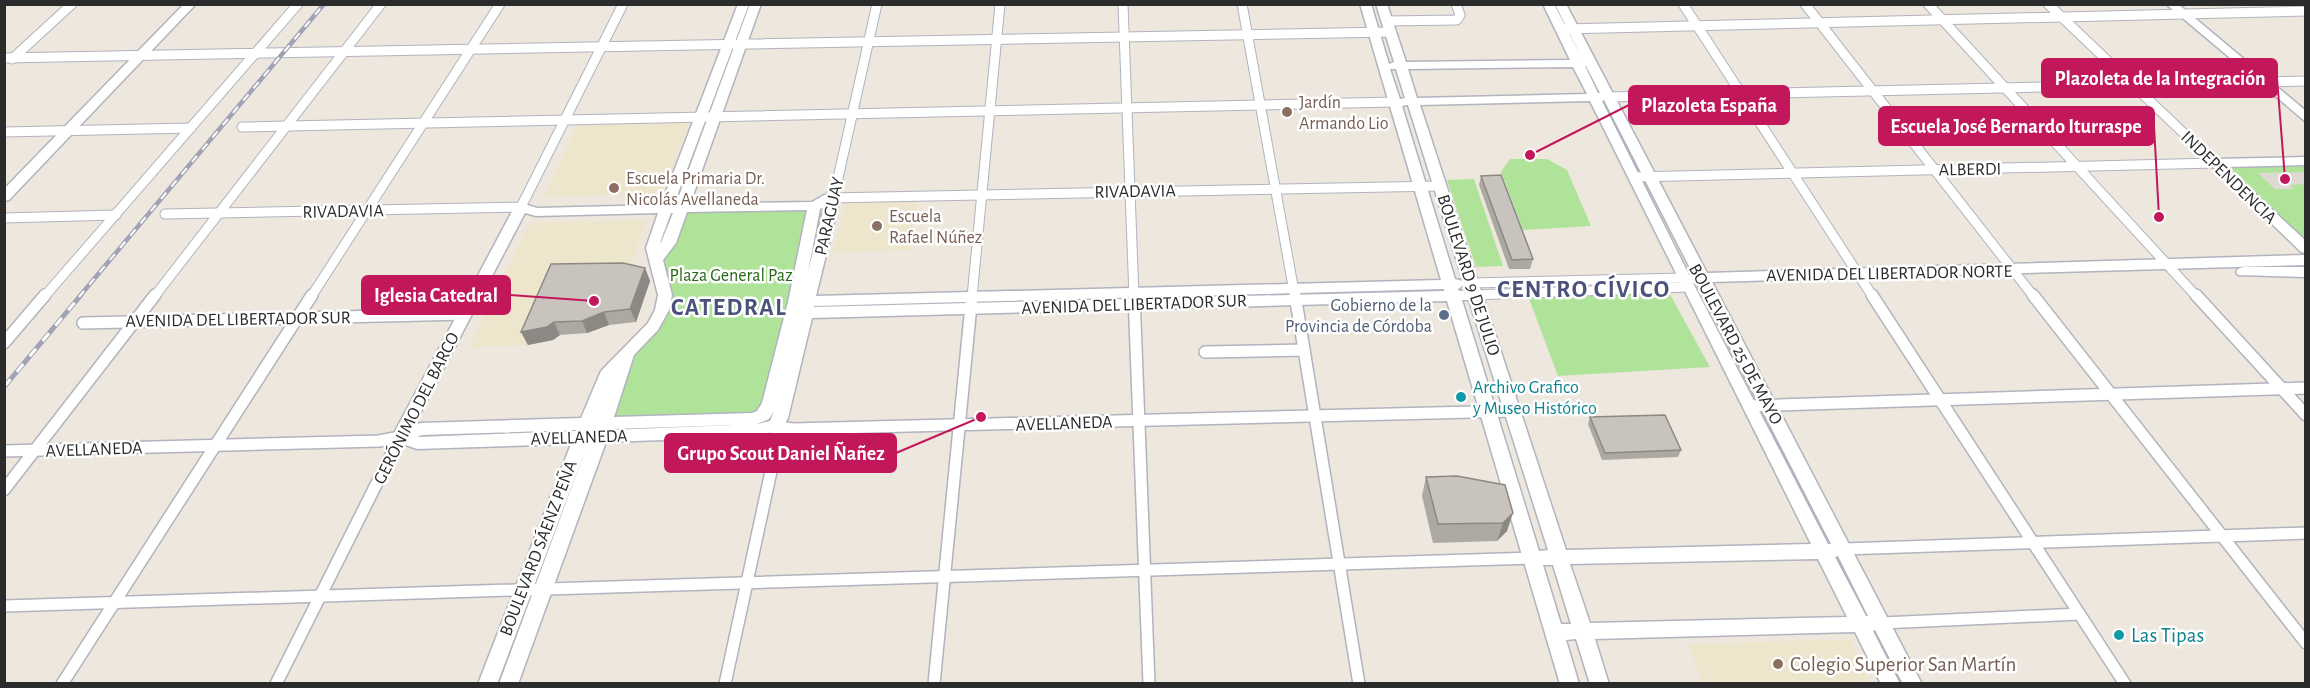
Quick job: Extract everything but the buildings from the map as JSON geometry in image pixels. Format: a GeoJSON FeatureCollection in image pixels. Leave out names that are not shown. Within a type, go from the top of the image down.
{"type":"FeatureCollection","features":[{"type":"Feature","properties":{"kind":"main road"},"geometry":{"type":"LineString","coordinates":[[4,197],[191,4]]}},
{"type":"Feature","properties":{"kind":"main road","name":"BOULEVARD SÁENZ PEÑA"},"geometry":{"type":"LineString","coordinates":[[657,258],[669,243],[716,117],[744,4]]}},
{"type":"Feature","properties":{"kind":"main road","name":"BOULEVARD SÁENZ PEÑA"},"geometry":{"type":"LineString","coordinates":[[487,684],[606,375],[653,326],[662,310],[665,295],[653,248],[654,240],[701,117],[756,4]]}},
{"type":"Feature","properties":{"kind":"main road","name":"BOULEVARD 9 DE JULIO"},"geometry":{"type":"LineString","coordinates":[[1365,4],[1486,412],[1533,558],[1570,684]]}},
{"type":"Feature","properties":{"kind":"main road","name":"BOULEVARD 9 DE JULIO"},"geometry":{"type":"LineString","coordinates":[[1381,4],[1411,102],[1514,411],[1600,684]]}},
{"type":"Feature","properties":{"kind":"main road","name":"BOULEVARD 25 DE MAYO"},"geometry":{"type":"LineString","coordinates":[[1548,4],[1567,29],[1642,177],[1694,282],[1750,406],[1891,684]]}},
{"type":"Feature","properties":{"kind":"main road","name":"BOULEVARD 25 DE MAYO"},"geometry":{"type":"LineString","coordinates":[[1560,4],[1567,29]]}},
{"type":"Feature","properties":{"kind":"main road"},"geometry":{"type":"LineString","coordinates":[[2171,4],[2186,11],[2306,106]]}},
{"type":"Feature","properties":{"kind":"main road"},"geometry":{"type":"LineString","coordinates":[[2186,11],[2262,82],[2306,118]]}},
{"type":"Feature","properties":{"kind":"main road"},"geometry":{"type":"LineString","coordinates":[[1384,66],[1584,63]]}},
{"type":"Feature","properties":{"kind":"main road"},"geometry":{"type":"LineString","coordinates":[[1395,102],[1602,98]]}},
{"type":"Feature","properties":{"kind":"main road","name":"ALBERDI"},"geometry":{"type":"LineString","coordinates":[[2215,163],[2306,161]]}},
{"type":"Feature","properties":{"kind":"main road","name":"INDEPENDENCIA"},"geometry":{"type":"LineString","coordinates":[[2215,163],[2306,249]]}},
{"type":"Feature","properties":{"kind":"main road","name":"RIVADAVIA"},"geometry":{"type":"LineString","coordinates":[[683,204],[814,195],[830,198]]}},
{"type":"Feature","properties":{"kind":"main road","name":"RIVADAVIA"},"geometry":{"type":"LineString","coordinates":[[521,207],[536,212],[666,204],[814,207],[830,198]]}},
{"type":"Feature","properties":{"kind":"main road","name":"PARAGUAY"},"geometry":{"type":"LineString","coordinates":[[800,307],[831,206],[830,198]]}},
{"type":"Feature","properties":{"kind":"main road","name":"GERÓNIMO DEL BARCO"},"geometry":{"type":"LineString","coordinates":[[400,437],[521,207]]}},
{"type":"Feature","properties":{"kind":"main road","name":"PARAGUAY"},"geometry":{"type":"LineString","coordinates":[[769,421],[780,418],[800,307],[814,207]]}},
{"type":"Feature","properties":{"kind":"main road","name":"AVENIDA DEL LIBERTADOR NORTE"},"geometry":{"type":"LineString","coordinates":[[1694,282],[2170,269],[2306,260]]}},
{"type":"Feature","properties":{"kind":"main road","name":"AVENIDA DEL LIBERTADOR NORTE"},"geometry":{"type":"LineString","coordinates":[[2170,269],[2306,272]]}},
{"type":"Feature","properties":{"kind":"main road","name":"BOULEVARD 25 DE MAYO"},"geometry":{"type":"LineString","coordinates":[[1694,282],[1768,405],[1912,684]]}},
{"type":"Feature","properties":{"kind":"main road","name":"AVENIDA DEL LIBERTADOR SUR"},"geometry":{"type":"LineString","coordinates":[[800,307],[1473,289]]}},
{"type":"Feature","properties":{"kind":"main road","name":"BOULEVARD SÁENZ PEÑA"},"geometry":{"type":"LineString","coordinates":[[508,684],[602,429],[627,353]]}},
{"type":"Feature","properties":{"kind":"main road","name":"AVELLANEDA"},"geometry":{"type":"LineString","coordinates":[[400,437],[417,443],[602,429],[751,431],[769,421]]}},
{"type":"Feature","properties":{"kind":"main road"},"geometry":{"type":"LineString","coordinates":[[1533,558],[1826,552],[1844,549]]}},
{"type":"Feature","properties":{"kind":"main road"},"geometry":{"type":"LineString","coordinates":[[1555,632],[1882,623]]}},
{"type":"Feature","properties":{"kind":"street"},"geometry":{"type":"LineString","coordinates":[[4,65],[8,58],[72,4]]}},
{"type":"Feature","properties":{"kind":"street"},"geometry":{"type":"LineString","coordinates":[[4,343],[298,4]]}},
{"type":"Feature","properties":{"kind":"street"},"geometry":{"type":"LineString","coordinates":[[4,490],[381,4]]}},
{"type":"Feature","properties":{"kind":"street"},"geometry":{"type":"LineString","coordinates":[[62,684],[500,4]]}},
{"type":"Feature","properties":{"kind":"street","name":"GERÓNIMO DEL BARCO"},"geometry":{"type":"LineString","coordinates":[[521,207],[623,4]]}},
{"type":"Feature","properties":{"kind":"street","name":"PARAGUAY"},"geometry":{"type":"LineString","coordinates":[[830,198],[836,187],[877,4]]}},
{"type":"Feature","properties":{"kind":"street"},"geometry":{"type":"LineString","coordinates":[[934,684],[942,576],[972,303],[1000,4]]}},
{"type":"Feature","properties":{"kind":"street"},"geometry":{"type":"LineString","coordinates":[[1123,4],[1149,684]]}},
{"type":"Feature","properties":{"kind":"street"},"geometry":{"type":"LineString","coordinates":[[1242,4],[1277,189],[1359,684]]}},
{"type":"Feature","properties":{"kind":"street"},"geometry":{"type":"LineString","coordinates":[[8,58],[1248,32],[1372,32],[1388,26],[1456,20],[1460,15],[1456,4]]}},
{"type":"Feature","properties":{"kind":"street"},"geometry":{"type":"LineString","coordinates":[[1683,4],[2125,684]]}},
{"type":"Feature","properties":{"kind":"street"},"geometry":{"type":"LineString","coordinates":[[1805,4],[2306,643]]}},
{"type":"Feature","properties":{"kind":"street"},"geometry":{"type":"LineString","coordinates":[[1928,4],[2306,415]]}},
{"type":"Feature","properties":{"kind":"street","name":"INDEPENDENCIA"},"geometry":{"type":"LineString","coordinates":[[2049,4],[2215,163]]}},
{"type":"Feature","properties":{"kind":"street"},"geometry":{"type":"LineString","coordinates":[[1567,29],[2062,17],[2186,11],[2306,11]]}},
{"type":"Feature","properties":{"kind":"street"},"geometry":{"type":"LineString","coordinates":[[1602,98],[2306,81]]}},
{"type":"Feature","properties":{"kind":"street"},"geometry":{"type":"LineString","coordinates":[[242,127],[1395,102]]}},
{"type":"Feature","properties":{"kind":"street"},"geometry":{"type":"LineString","coordinates":[[4,132],[191,128]]}},
{"type":"Feature","properties":{"kind":"street","name":"ALBERDI"},"geometry":{"type":"LineString","coordinates":[[1642,177],[2215,163]]}},
{"type":"Feature","properties":{"kind":"street","name":"RIVADAVIA"},"geometry":{"type":"LineString","coordinates":[[830,198],[1440,186]]}},
{"type":"Feature","properties":{"kind":"street","name":"RIVADAVIA"},"geometry":{"type":"LineString","coordinates":[[165,214],[521,207]]}},
{"type":"Feature","properties":{"kind":"street"},"geometry":{"type":"LineString","coordinates":[[4,218],[116,215]]}},
{"type":"Feature","properties":{"kind":"street","name":"AVENIDA DEL LIBERTADOR NORTE"},"geometry":{"type":"LineString","coordinates":[[1473,289],[1694,282]]}},
{"type":"Feature","properties":{"kind":"street","name":"AVENIDA DEL LIBERTADOR SUR"},"geometry":{"type":"LineString","coordinates":[[83,323],[465,314]]}},
{"type":"Feature","properties":{"kind":"street"},"geometry":{"type":"LineString","coordinates":[[4,327],[18,327]]}},
{"type":"Feature","properties":{"kind":"street"},"geometry":{"type":"LineString","coordinates":[[1205,352],[1304,350]]}},
{"type":"Feature","properties":{"kind":"street"},"geometry":{"type":"LineString","coordinates":[[1750,406],[2306,388]]}},
{"type":"Feature","properties":{"kind":"street","name":"AVELLANEDA"},"geometry":{"type":"LineString","coordinates":[[769,421],[792,429],[959,427],[1514,411]]}},
{"type":"Feature","properties":{"kind":"street","name":"PARAGUAY"},"geometry":{"type":"LineString","coordinates":[[725,684],[778,439],[769,421]]}},
{"type":"Feature","properties":{"kind":"street","name":"GERÓNIMO DEL BARCO"},"geometry":{"type":"LineString","coordinates":[[276,684],[400,437]]}},
{"type":"Feature","properties":{"kind":"street","name":"AVELLANEDA"},"geometry":{"type":"LineString","coordinates":[[4,452],[380,441],[400,437]]}},
{"type":"Feature","properties":{"kind":"street"},"geometry":{"type":"LineString","coordinates":[[1844,549],[2306,532]]}},
{"type":"Feature","properties":{"kind":"street"},"geometry":{"type":"LineString","coordinates":[[4,606],[1533,558]]}},
{"type":"Feature","properties":{"kind":"street"},"geometry":{"type":"LineString","coordinates":[[1882,623],[2079,614]]}},
{"type":"Feature","properties":{"kind":"shaded area"},"geometry":{"type":"Polygon","coordinates":[[[690,121],[662,194],[544,197],[578,123],[690,121]]]}},
{"type":"Feature","properties":{"kind":"shaded area"},"geometry":{"type":"Polygon","coordinates":[[[2305,172],[2305,184],[2290,185],[2294,189],[2275,189],[2258,173],[2305,172]]]}},
{"type":"Feature","properties":{"kind":"shaded area","name":"Escuela Rafael Núñez"},"geometry":{"type":"Polygon","coordinates":[[[918,201],[910,250],[834,253],[845,202],[918,201]]]}},
{"type":"Feature","properties":{"kind":"shaded area"},"geometry":{"type":"Polygon","coordinates":[[[646,220],[628,275],[557,277],[528,345],[470,347],[530,223],[646,220]]]}},
{"type":"Feature","properties":{"kind":"shaded area","name":"Colegio Superior San Martín"},"geometry":{"type":"Polygon","coordinates":[[[1850,640],[1869,683],[1703,683],[1688,645],[1850,640]]]}},
{"type":"Feature","properties":{"kind":"green space"},"geometry":{"type":"Polygon","coordinates":[[[1510,159],[1547,159],[1567,170],[1591,226],[1523,230],[1501,172],[1510,159]]]}},
{"type":"Feature","properties":{"kind":"green space"},"geometry":{"type":"Polygon","coordinates":[[[2305,161],[2305,249],[2215,163],[2305,161]]]}},
{"type":"Feature","properties":{"kind":"green space"},"geometry":{"type":"Polygon","coordinates":[[[1474,179],[1503,266],[1476,267],[1447,180],[1474,179]]]}},
{"type":"Feature","properties":{"kind":"green space","name":"Plaza General Paz"},"geometry":{"type":"Polygon","coordinates":[[[811,206],[763,415],[605,422],[622,371],[662,310],[657,258],[681,208],[811,206]]]}},
{"type":"Feature","properties":{"kind":"green space"},"geometry":{"type":"Polygon","coordinates":[[[1668,291],[1710,367],[1558,376],[1528,296],[1668,291]]]}},
{"type":"Feature","properties":{"kind":"railway"},"geometry":{"type":"LineString","coordinates":[[79,297],[324,4]]}},
{"type":"Feature","properties":{"kind":"railway"},"geometry":{"type":"LineString","coordinates":[[4,387],[81,295]]}},
{"type":"Feature","properties":{"kind":"place","name":"Jardín Armando Lio"},"geometry":{"type":"Point","coordinates":[1287,112]}},
{"type":"Feature","properties":{"kind":"place","name":"Plazoleta España"},"geometry":{"type":"Point","coordinates":[1530,155]}},
{"type":"Feature","properties":{"kind":"place","name":"Plazoleta de la Integración"},"geometry":{"type":"Point","coordinates":[2285,179]}},
{"type":"Feature","properties":{"kind":"place","name":"Escuela Primaria Dr. Nicolás Avellaneda"},"geometry":{"type":"Point","coordinates":[614,188]}},
{"type":"Feature","properties":{"kind":"place","name":"Escuela José Bernardo Iturraspe"},"geometry":{"type":"Point","coordinates":[2159,217]}},
{"type":"Feature","properties":{"kind":"place","name":"Escuela Rafael Núñez"},"geometry":{"type":"Point","coordinates":[877,226]}},
{"type":"Feature","properties":{"kind":"place","name":"Iglesia Catedral"},"geometry":{"type":"Point","coordinates":[594,301]}},
{"type":"Feature","properties":{"kind":"place","name":"Gobierno de la Provincia de Córdoba"},"geometry":{"type":"Point","coordinates":[1444,315]}},
{"type":"Feature","properties":{"kind":"place","name":"Archivo Grafico y Museo Histórico"},"geometry":{"type":"Point","coordinates":[1461,397]}},
{"type":"Feature","properties":{"kind":"place","name":"Grupo Scout Daniel Ñañez"},"geometry":{"type":"Point","coordinates":[981,417]}},
{"type":"Feature","properties":{"kind":"place","name":"Las Tipas"},"geometry":{"type":"Point","coordinates":[2119,635]}},
{"type":"Feature","properties":{"kind":"place","name":"Colegio Superior San Martín"},"geometry":{"type":"Point","coordinates":[1778,664]}},
{"type":"Feature","properties":{"kind":"district","name":"CENTRO CÍVICO"},"geometry":{"type":"Point","coordinates":[1584,289]}},
{"type":"Feature","properties":{"kind":"district","name":"CATEDRAL"},"geometry":{"type":"Point","coordinates":[729,307]}}]}
